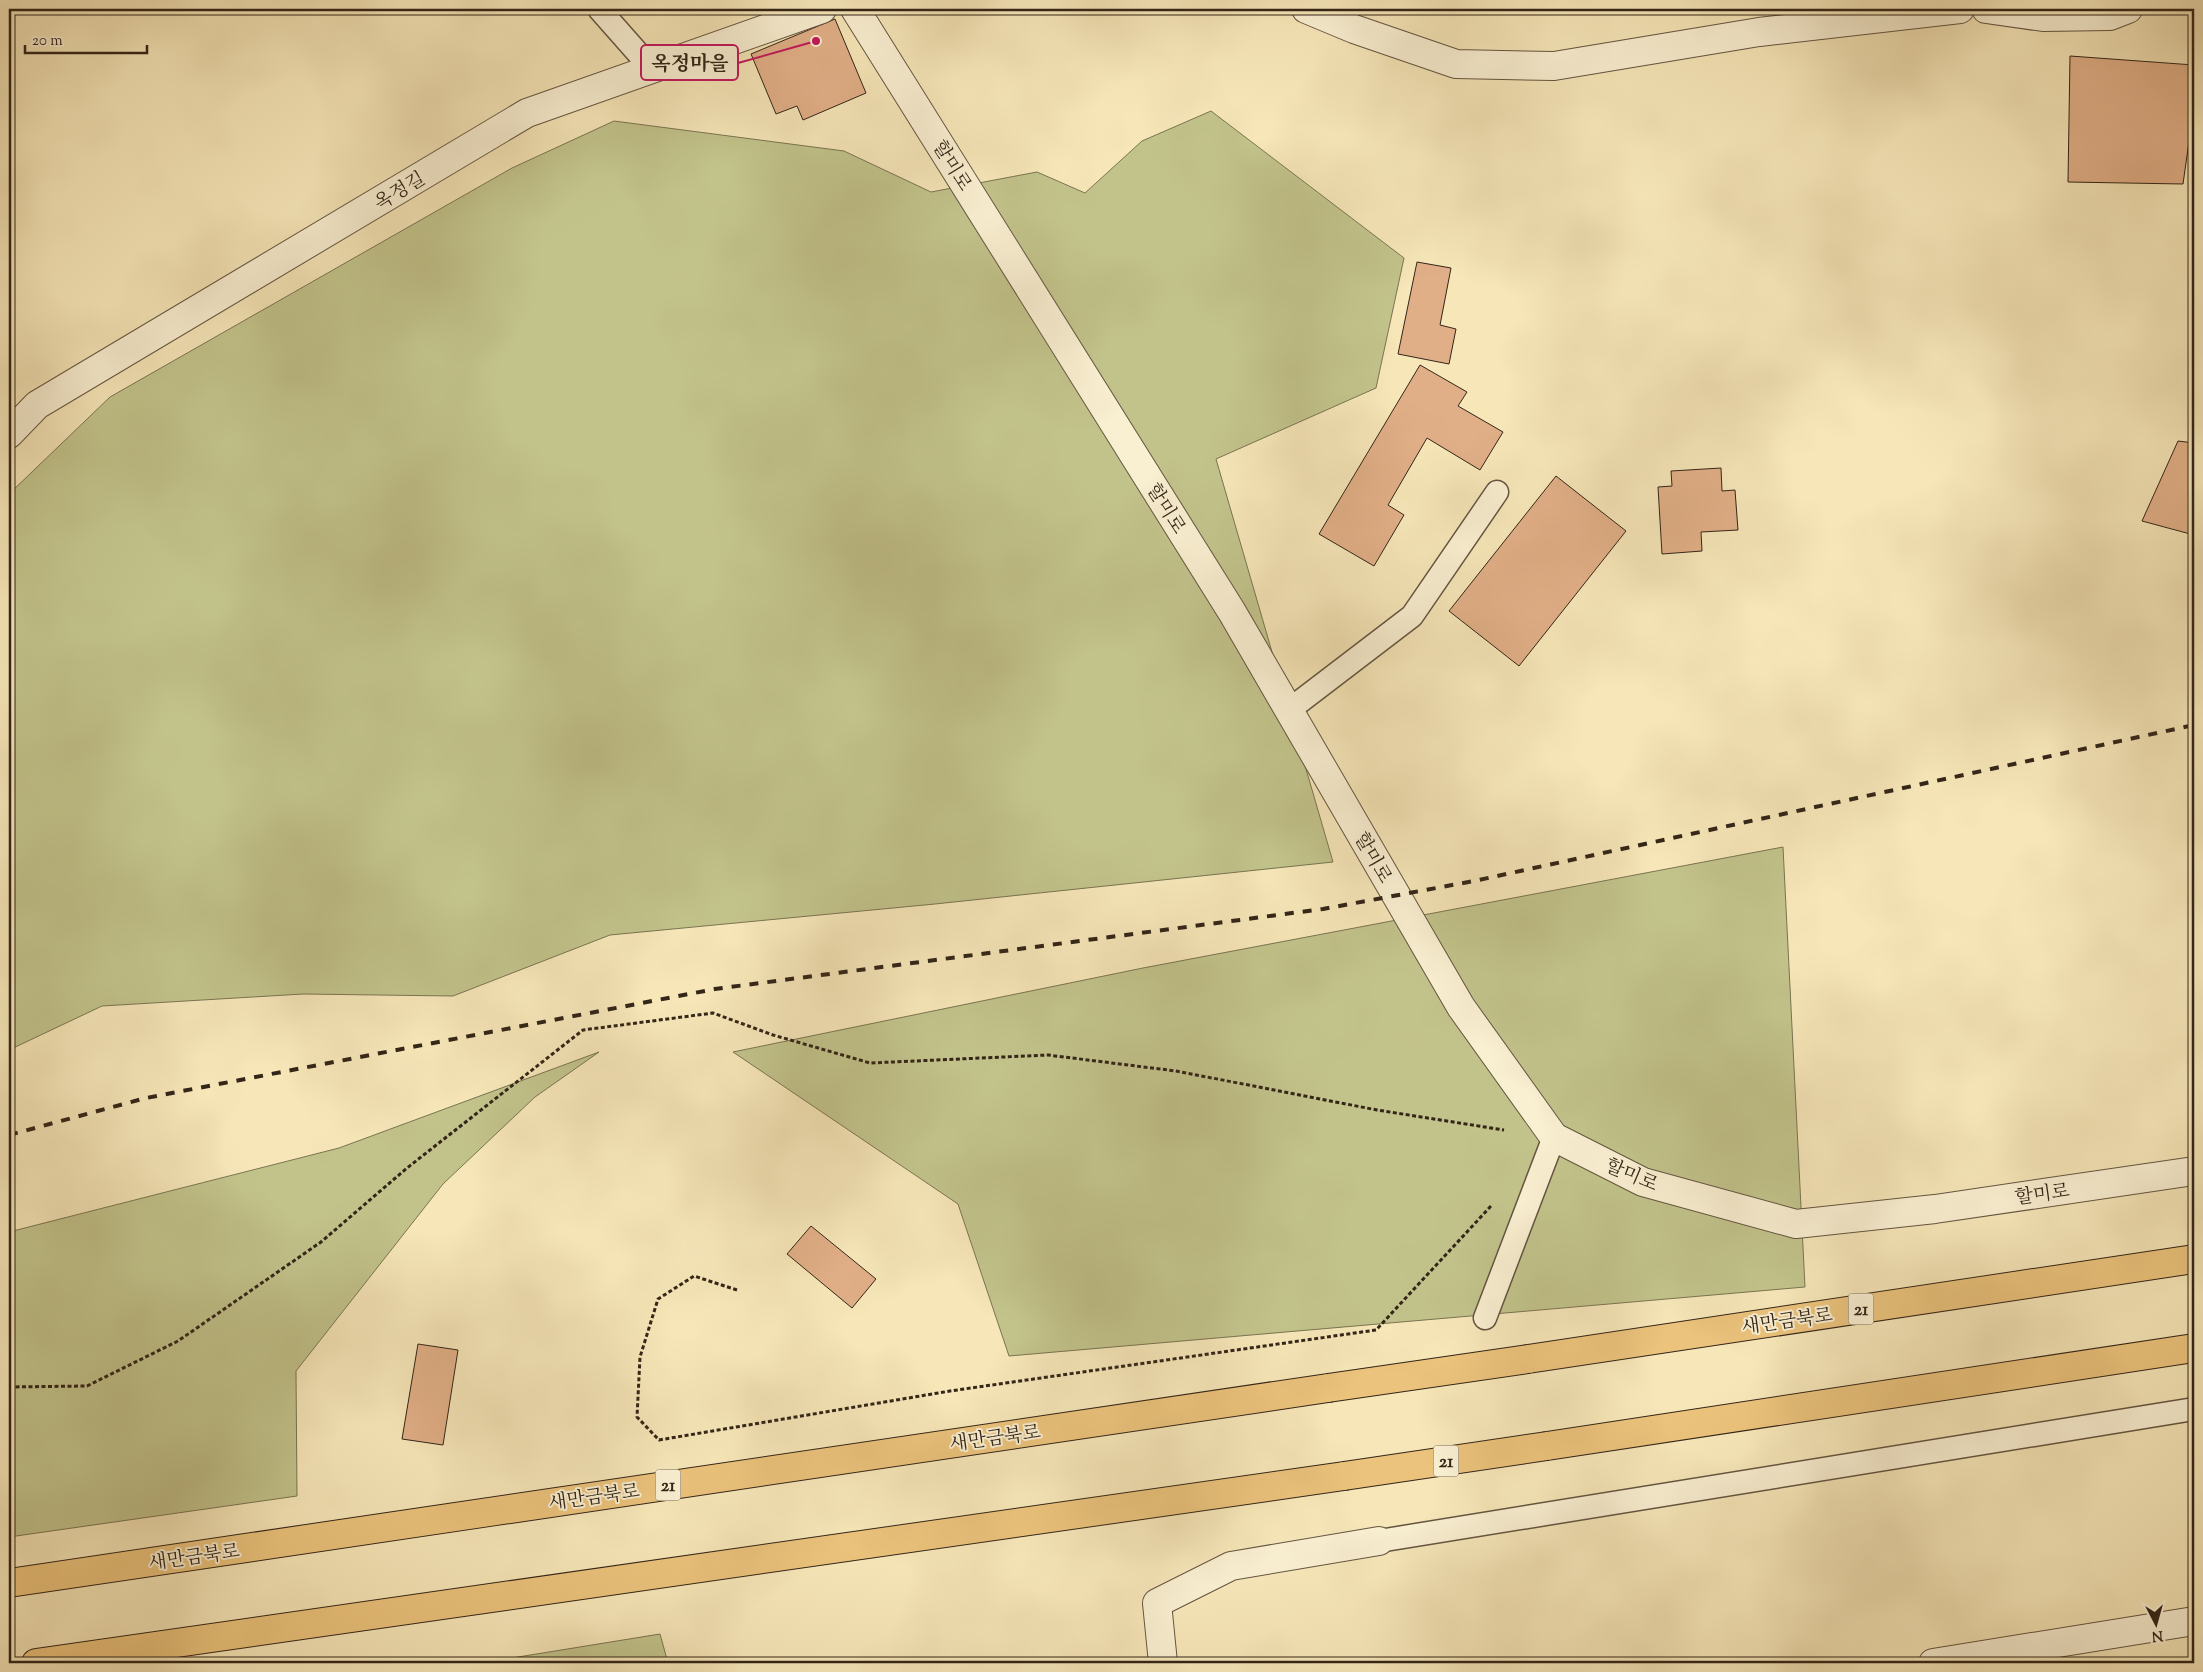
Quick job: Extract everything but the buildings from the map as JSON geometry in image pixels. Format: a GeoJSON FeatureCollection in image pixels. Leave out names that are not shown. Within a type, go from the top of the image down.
{"type":"FeatureCollection","features":[{"type":"Feature","properties":{"kind":"highway","name":"새만금북로"},"geometry":{"type":"LineString","coordinates":[[9,1583],[2194,1259]]}},
{"type":"Feature","properties":{"kind":"highway","name":"21"},"geometry":{"type":"LineString","coordinates":[[36,1663],[1344,1476],[2194,1348]]}},
{"type":"Feature","properties":{"kind":"street","name":"옥정길"},"geometry":{"type":"LineString","coordinates":[[9,434],[36,405],[528,113],[822,9]]}},
{"type":"Feature","properties":{"kind":"street","name":"할미로"},"geometry":{"type":"LineString","coordinates":[[856,9],[1227,603],[1461,1007],[1554,1137],[1642,1182],[1796,1224],[1935,1209],[2194,1171]]}},
{"type":"Feature","properties":{"kind":"street"},"geometry":{"type":"LineString","coordinates":[[1306,9],[1354,29],[1456,64],[1554,66],[1759,32],[1960,9]]}},
{"type":"Feature","properties":{"kind":"street"},"geometry":{"type":"LineString","coordinates":[[1986,9],[2043,17],[2110,16],[2128,9]]}},
{"type":"Feature","properties":{"kind":"street"},"geometry":{"type":"LineString","coordinates":[[1163,1663],[1157,1603],[1231,1566],[1379,1541]]}},
{"type":"Feature","properties":{"kind":"street"},"geometry":{"type":"LineString","coordinates":[[1933,1663],[2194,1621]]}},
{"type":"Feature","properties":{"kind":"lane"},"geometry":{"type":"LineString","coordinates":[[599,9],[652,69]]}},
{"type":"Feature","properties":{"kind":"lane"},"geometry":{"type":"LineString","coordinates":[[1289,710],[1412,616],[1497,492]]}},
{"type":"Feature","properties":{"kind":"lane"},"geometry":{"type":"LineString","coordinates":[[1485,1318],[1554,1137]]}},
{"type":"Feature","properties":{"kind":"lane"},"geometry":{"type":"LineString","coordinates":[[1379,1541],[2194,1409]]}},
{"type":"Feature","properties":{"kind":"path"},"geometry":{"type":"LineString","coordinates":[[9,1387],[87,1386],[178,1341],[321,1242],[407,1168],[583,1030],[713,1013],[773,1035],[870,1063],[1048,1055],[1176,1071],[1377,1110],[1554,1137]]}},
{"type":"Feature","properties":{"kind":"path"},"geometry":{"type":"LineString","coordinates":[[737,1290],[694,1276],[658,1299],[640,1357],[637,1417],[659,1440],[950,1392],[1376,1330],[1495,1202]]}},
{"type":"Feature","properties":{"kind":"green space"},"geometry":{"type":"Polygon","coordinates":[[[1211,111],[1404,258],[1376,388],[1216,459],[1333,862],[935,904],[610,935],[453,996],[303,994],[102,1006],[9,1050],[9,494],[110,397],[512,168],[614,121],[844,151],[931,192],[1037,172],[1085,193],[1142,141],[1211,111]]]}},
{"type":"Feature","properties":{"kind":"green space"},"geometry":{"type":"Polygon","coordinates":[[[1783,847],[1805,1287],[1009,1356],[958,1204],[733,1052],[1143,968],[1783,847]]]}},
{"type":"Feature","properties":{"kind":"green space"},"geometry":{"type":"Polygon","coordinates":[[[599,1052],[535,1097],[443,1184],[296,1371],[297,1496],[9,1537],[9,1232],[339,1148],[599,1052]]]}},
{"type":"Feature","properties":{"kind":"green space"},"geometry":{"type":"Polygon","coordinates":[[[660,1634],[668,1663],[481,1663],[660,1634]]]}},
{"type":"Feature","properties":{"kind":"railway"},"geometry":{"type":"LineString","coordinates":[[9,1135],[146,1098],[715,989],[1323,909],[1474,881],[2194,725]]}},
{"type":"Feature","properties":{"kind":"place","name":"옥정마을"},"geometry":{"type":"Point","coordinates":[816,41]}}]}
